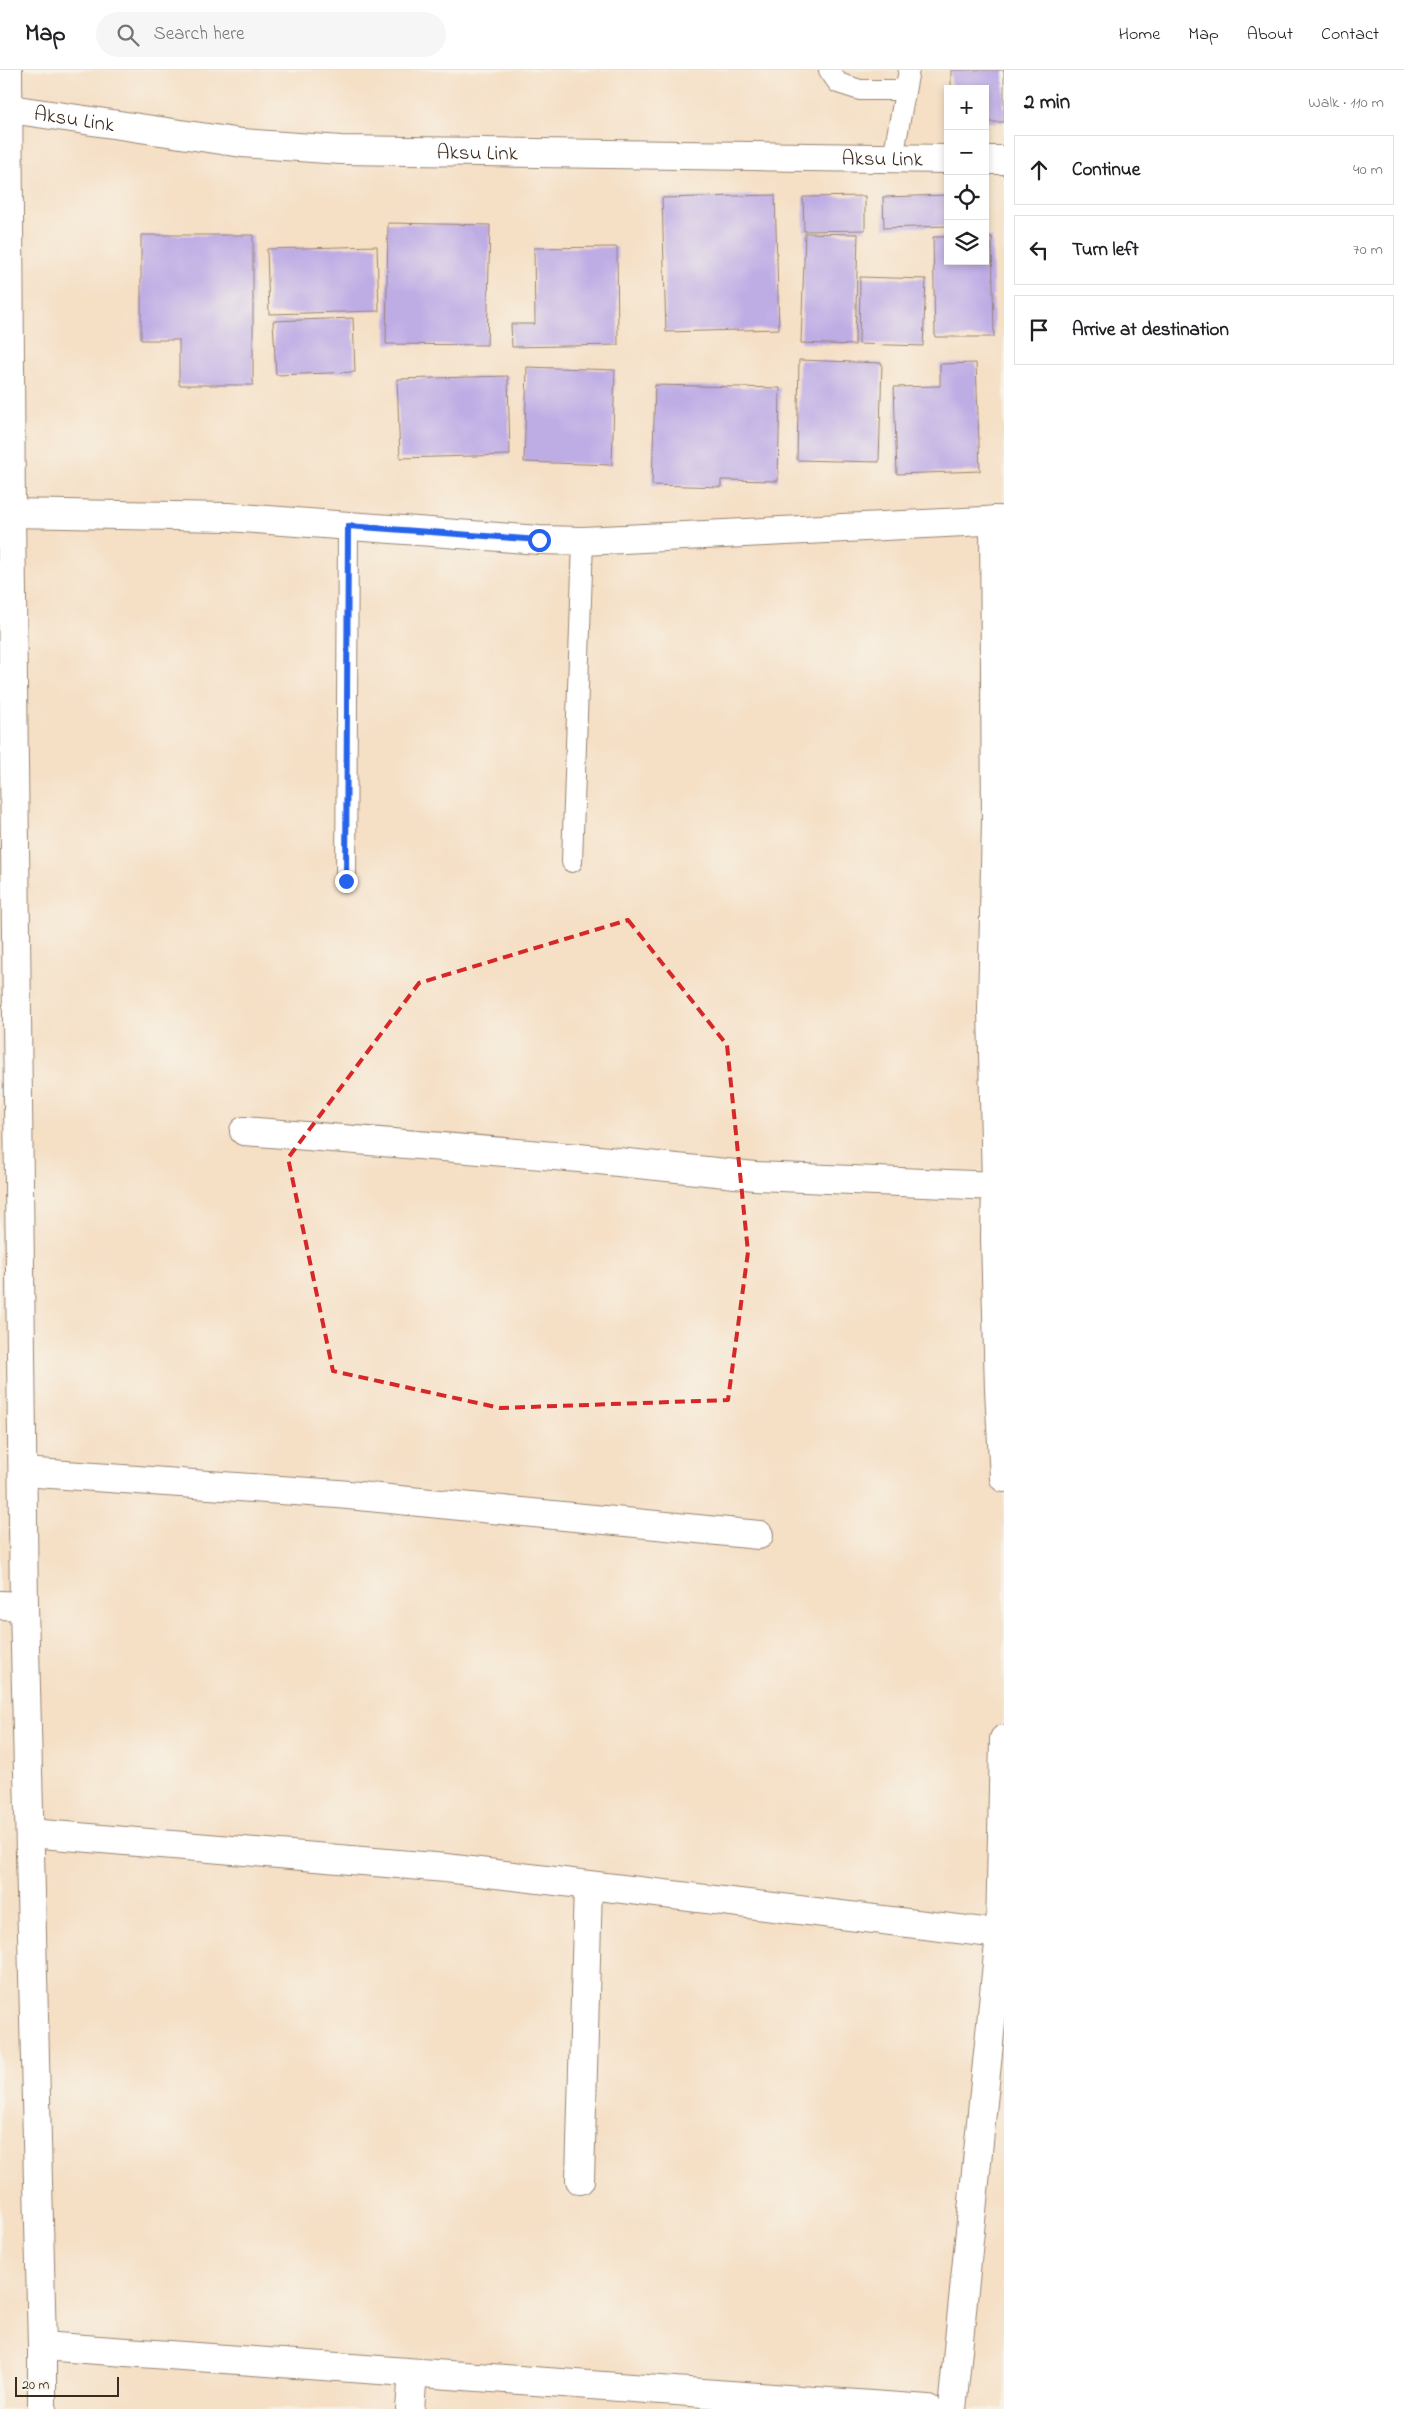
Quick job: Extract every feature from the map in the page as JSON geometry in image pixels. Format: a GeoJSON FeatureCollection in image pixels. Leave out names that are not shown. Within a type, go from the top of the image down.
{"type":"FeatureCollection","features":[{"type":"Feature","properties":{"kind":"street"},"geometry":{"type":"LineString","coordinates":[[8,70],[10,109],[11,513],[7,764],[23,1472],[12,1605],[30,1833],[42,2409]]}},
{"type":"Feature","properties":{"kind":"street","name":"Aksu Link"},"geometry":{"type":"LineString","coordinates":[[10,109],[242,143],[341,150],[944,159]]}},
{"type":"Feature","properties":{"kind":"street"},"geometry":{"type":"LineString","coordinates":[[989,160],[1004,160]]}},
{"type":"Feature","properties":{"kind":"street"},"geometry":{"type":"LineString","coordinates":[[11,513],[228,517],[539,540],[583,541],[999,520],[992,1008],[996,1186],[995,1237],[999,1390],[1004,1478]]}},
{"type":"Feature","properties":{"kind":"street"},"geometry":{"type":"LineString","coordinates":[[244,1132],[579,1158],[755,1176],[996,1186]]}},
{"type":"Feature","properties":{"kind":"street"},"geometry":{"type":"LineString","coordinates":[[23,1472],[338,1494],[759,1535]]}},
{"type":"Feature","properties":{"kind":"street"},"geometry":{"type":"LineString","coordinates":[[952,2409],[1000,1934],[1004,1739]]}},
{"type":"Feature","properties":{"kind":"street"},"geometry":{"type":"LineString","coordinates":[[30,1833],[446,1868],[1000,1934]]}},
{"type":"Feature","properties":{"kind":"street"},"geometry":{"type":"LineString","coordinates":[[580,2180],[588,1885]]}},
{"type":"Feature","properties":{"kind":"street"},"geometry":{"type":"LineString","coordinates":[[42,2346],[928,2409]]}},
{"type":"Feature","properties":{"kind":"street"},"geometry":{"type":"LineString","coordinates":[[410,2409],[413,2373]]}},
{"type":"Feature","properties":{"kind":"lane"},"geometry":{"type":"LineString","coordinates":[[829,70],[838,83],[860,90],[905,90]]}},
{"type":"Feature","properties":{"kind":"lane"},"geometry":{"type":"LineString","coordinates":[[893,158],[909,70]]}},
{"type":"Feature","properties":{"kind":"lane"},"geometry":{"type":"LineString","coordinates":[[346,881],[348,526]]}},
{"type":"Feature","properties":{"kind":"lane"},"geometry":{"type":"LineString","coordinates":[[572,862],[583,541]]}},
{"type":"Feature","properties":{"kind":"highlighted area"},"geometry":{"type":"Polygon","coordinates":[[[628,920],[727,1045],[748,1252],[728,1400],[500,1408],[333,1371],[288,1158],[419,983],[628,920]]]}},
{"type":"Feature","properties":{"kind":"building"},"geometry":{"type":"Polygon","coordinates":[[[951,70],[1004,70],[1004,122],[989,122],[989,85],[951,85],[951,70]]]}},
{"type":"Feature","properties":{"kind":"building"},"geometry":{"type":"Polygon","coordinates":[[[775,195],[779,329],[666,332],[662,198],[775,195]]]}},
{"type":"Feature","properties":{"kind":"building"},"geometry":{"type":"Polygon","coordinates":[[[944,195],[944,226],[884,228],[883,197],[944,195]]]}},
{"type":"Feature","properties":{"kind":"building"},"geometry":{"type":"Polygon","coordinates":[[[865,196],[865,230],[804,231],[803,197],[865,196]]]}},
{"type":"Feature","properties":{"kind":"building"},"geometry":{"type":"Polygon","coordinates":[[[388,223],[490,225],[487,345],[386,344],[388,223]]]}},
{"type":"Feature","properties":{"kind":"building"},"geometry":{"type":"Polygon","coordinates":[[[805,233],[858,234],[855,345],[801,343],[805,233]]]}},
{"type":"Feature","properties":{"kind":"building"},"geometry":{"type":"Polygon","coordinates":[[[141,235],[253,235],[253,385],[179,385],[179,340],[141,340],[141,235]]]}},
{"type":"Feature","properties":{"kind":"building"},"geometry":{"type":"Polygon","coordinates":[[[933,237],[944,237],[944,265],[989,265],[989,237],[992,237],[994,337],[935,337],[933,237]]]}},
{"type":"Feature","properties":{"kind":"building"},"geometry":{"type":"Polygon","coordinates":[[[377,246],[379,311],[269,314],[267,249],[377,246]]]}},
{"type":"Feature","properties":{"kind":"building"},"geometry":{"type":"Polygon","coordinates":[[[617,247],[618,345],[512,347],[511,324],[535,324],[534,248],[617,247]]]}},
{"type":"Feature","properties":{"kind":"building"},"geometry":{"type":"Polygon","coordinates":[[[860,277],[926,279],[923,346],[859,344],[860,277]]]}},
{"type":"Feature","properties":{"kind":"building"},"geometry":{"type":"Polygon","coordinates":[[[353,318],[355,372],[276,375],[273,321],[353,318]]]}},
{"type":"Feature","properties":{"kind":"building"},"geometry":{"type":"Polygon","coordinates":[[[799,360],[882,363],[879,462],[797,460],[799,360]]]}},
{"type":"Feature","properties":{"kind":"building"},"geometry":{"type":"Polygon","coordinates":[[[976,363],[980,471],[897,474],[894,387],[940,386],[940,364],[976,363]]]}},
{"type":"Feature","properties":{"kind":"building"},"geometry":{"type":"Polygon","coordinates":[[[527,367],[615,370],[612,465],[524,462],[527,367]]]}},
{"type":"Feature","properties":{"kind":"building"},"geometry":{"type":"Polygon","coordinates":[[[508,376],[510,455],[400,458],[397,379],[508,376]]]}},
{"type":"Feature","properties":{"kind":"building"},"geometry":{"type":"Polygon","coordinates":[[[655,385],[780,388],[778,481],[721,480],[721,487],[652,485],[655,385]]]}},
{"type":"Feature","properties":{"kind":"route"},"geometry":{"type":"LineString","coordinates":[[346,881],[348,526],[539,540]]}}]}
